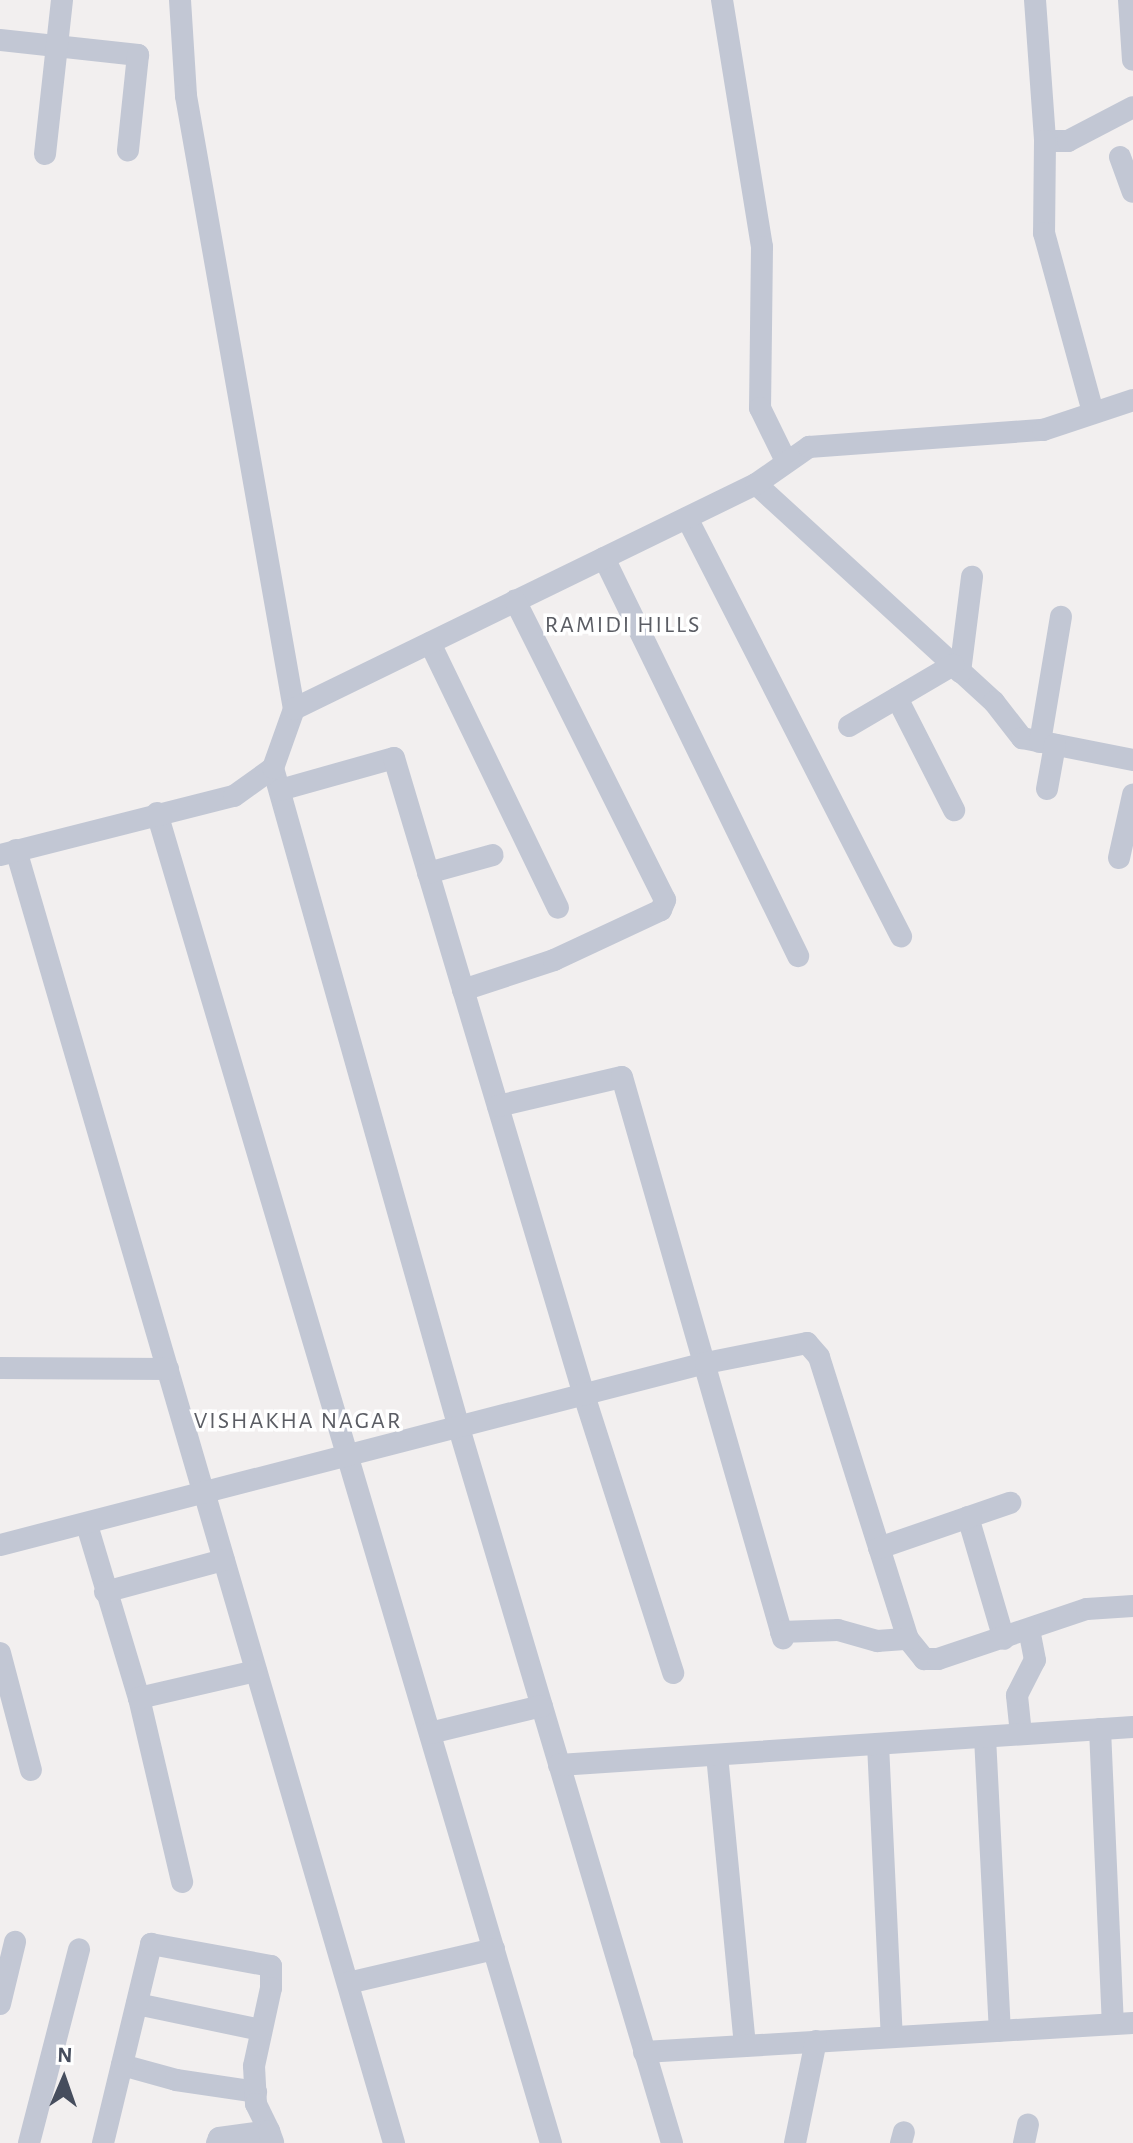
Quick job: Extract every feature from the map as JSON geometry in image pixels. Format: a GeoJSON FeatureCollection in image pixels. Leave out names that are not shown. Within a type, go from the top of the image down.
{"type":"FeatureCollection","features":[{"type":"Feature","properties":{"kind":"street"},"geometry":{"type":"LineString","coordinates":[[45,154],[62,0]]}},
{"type":"Feature","properties":{"kind":"street"},"geometry":{"type":"LineString","coordinates":[[180,0],[186,96],[294,709],[276,779],[459,1428],[672,2143]]}},
{"type":"Feature","properties":{"kind":"street"},"geometry":{"type":"LineString","coordinates":[[722,0],[762,247],[760,408],[786,461]]}},
{"type":"Feature","properties":{"kind":"street"},"geometry":{"type":"LineString","coordinates":[[1035,0],[1045,141],[1044,233],[1093,412]]}},
{"type":"Feature","properties":{"kind":"street"},"geometry":{"type":"LineString","coordinates":[[1129,0],[1133,60]]}},
{"type":"Feature","properties":{"kind":"street"},"geometry":{"type":"LineString","coordinates":[[0,40],[138,55],[128,150]]}},
{"type":"Feature","properties":{"kind":"street"},"geometry":{"type":"LineString","coordinates":[[1045,141],[1068,141],[1133,107]]}},
{"type":"Feature","properties":{"kind":"street"},"geometry":{"type":"LineString","coordinates":[[1120,157],[1133,192]]}},
{"type":"Feature","properties":{"kind":"street"},"geometry":{"type":"LineString","coordinates":[[294,709],[756,484],[809,447],[1043,430],[1133,400]]}},
{"type":"Feature","properties":{"kind":"street"},"geometry":{"type":"LineString","coordinates":[[756,484],[957,669],[1022,738],[1133,760]]}},
{"type":"Feature","properties":{"kind":"street"},"geometry":{"type":"LineString","coordinates":[[687,518],[901,937]]}},
{"type":"Feature","properties":{"kind":"street"},"geometry":{"type":"LineString","coordinates":[[604,558],[798,956]]}},
{"type":"Feature","properties":{"kind":"street"},"geometry":{"type":"LineString","coordinates":[[957,669],[972,577]]}},
{"type":"Feature","properties":{"kind":"street"},"geometry":{"type":"LineString","coordinates":[[463,990],[554,960],[661,910],[665,900],[515,601]]}},
{"type":"Feature","properties":{"kind":"street"},"geometry":{"type":"LineString","coordinates":[[1047,789],[1048,743],[1061,617]]}},
{"type":"Feature","properties":{"kind":"street"},"geometry":{"type":"LineString","coordinates":[[430,643],[558,908]]}},
{"type":"Feature","properties":{"kind":"street"},"geometry":{"type":"LineString","coordinates":[[849,726],[957,669]]}},
{"type":"Feature","properties":{"kind":"street"},"geometry":{"type":"LineString","coordinates":[[897,698],[954,810]]}},
{"type":"Feature","properties":{"kind":"street"},"geometry":{"type":"LineString","coordinates":[[394,2143],[168,1369],[8,852],[234,796],[276,779],[394,758],[584,1395],[673,1673]]}},
{"type":"Feature","properties":{"kind":"street"},"geometry":{"type":"LineString","coordinates":[[1119,858],[1133,795]]}},
{"type":"Feature","properties":{"kind":"street"},"geometry":{"type":"LineString","coordinates":[[157,813],[551,2143]]}},
{"type":"Feature","properties":{"kind":"street"},"geometry":{"type":"LineString","coordinates":[[428,873],[493,855]]}},
{"type":"Feature","properties":{"kind":"street"},"geometry":{"type":"LineString","coordinates":[[498,1106],[622,1077],[782,1635],[838,1630],[877,1641],[908,1639]]}},
{"type":"Feature","properties":{"kind":"street"},"geometry":{"type":"LineString","coordinates":[[0,1545],[205,1495],[347,1453],[459,1428],[706,1363],[807,1343],[819,1357],[908,1639],[924,1659],[938,1659],[1004,1639],[1087,1609],[1133,1606]]}},
{"type":"Feature","properties":{"kind":"street"},"geometry":{"type":"LineString","coordinates":[[0,1368],[168,1369]]}},
{"type":"Feature","properties":{"kind":"street"},"geometry":{"type":"LineString","coordinates":[[879,1548],[1010,1503]]}},
{"type":"Feature","properties":{"kind":"street"},"geometry":{"type":"LineString","coordinates":[[968,1517],[1004,1639]]}},
{"type":"Feature","properties":{"kind":"street"},"geometry":{"type":"LineString","coordinates":[[87,1525],[139,1698],[182,1882]]}},
{"type":"Feature","properties":{"kind":"street"},"geometry":{"type":"LineString","coordinates":[[105,1592],[224,1560]]}},
{"type":"Feature","properties":{"kind":"street"},"geometry":{"type":"LineString","coordinates":[[1021,1734],[1017,1695],[1035,1660],[1029,1630]]}},
{"type":"Feature","properties":{"kind":"street"},"geometry":{"type":"LineString","coordinates":[[0,1653],[31,1770]]}},
{"type":"Feature","properties":{"kind":"street"},"geometry":{"type":"LineString","coordinates":[[139,1698],[256,1671]]}},
{"type":"Feature","properties":{"kind":"street"},"geometry":{"type":"LineString","coordinates":[[430,1733],[542,1706]]}},
{"type":"Feature","properties":{"kind":"street"},"geometry":{"type":"LineString","coordinates":[[559,1765],[1133,1727]]}},
{"type":"Feature","properties":{"kind":"street"},"geometry":{"type":"LineString","coordinates":[[644,2052],[1123,2023],[1100,1729]]}},
{"type":"Feature","properties":{"kind":"street"},"geometry":{"type":"LineString","coordinates":[[985,1737],[1000,2031]]}},
{"type":"Feature","properties":{"kind":"street"},"geometry":{"type":"LineString","coordinates":[[878,1744],[892,2037]]}},
{"type":"Feature","properties":{"kind":"street"},"geometry":{"type":"LineString","coordinates":[[717,1755],[745,2046]]}},
{"type":"Feature","properties":{"kind":"street"},"geometry":{"type":"LineString","coordinates":[[0,2004],[15,1942]]}},
{"type":"Feature","properties":{"kind":"street"},"geometry":{"type":"LineString","coordinates":[[103,2143],[151,1944],[271,1966],[271,1988],[260,2030],[256,2092],[271,2137],[219,2138],[217,2143]]}},
{"type":"Feature","properties":{"kind":"street"},"geometry":{"type":"LineString","coordinates":[[29,2143],[79,1949]]}},
{"type":"Feature","properties":{"kind":"street"},"geometry":{"type":"LineString","coordinates":[[348,1983],[494,1949]]}},
{"type":"Feature","properties":{"kind":"street"},"geometry":{"type":"LineString","coordinates":[[137,2004],[260,2030]]}},
{"type":"Feature","properties":{"kind":"street"},"geometry":{"type":"LineString","coordinates":[[795,2143],[816,2041]]}},
{"type":"Feature","properties":{"kind":"street"},"geometry":{"type":"LineString","coordinates":[[122,2065],[176,2080],[256,2092]]}},
{"type":"Feature","properties":{"kind":"district","name":"RAMIDI HILLS"},"geometry":{"type":"Point","coordinates":[623,626]}},
{"type":"Feature","properties":{"kind":"district","name":"VISHAKHA NAGAR"},"geometry":{"type":"Point","coordinates":[298,1422]}}]}
